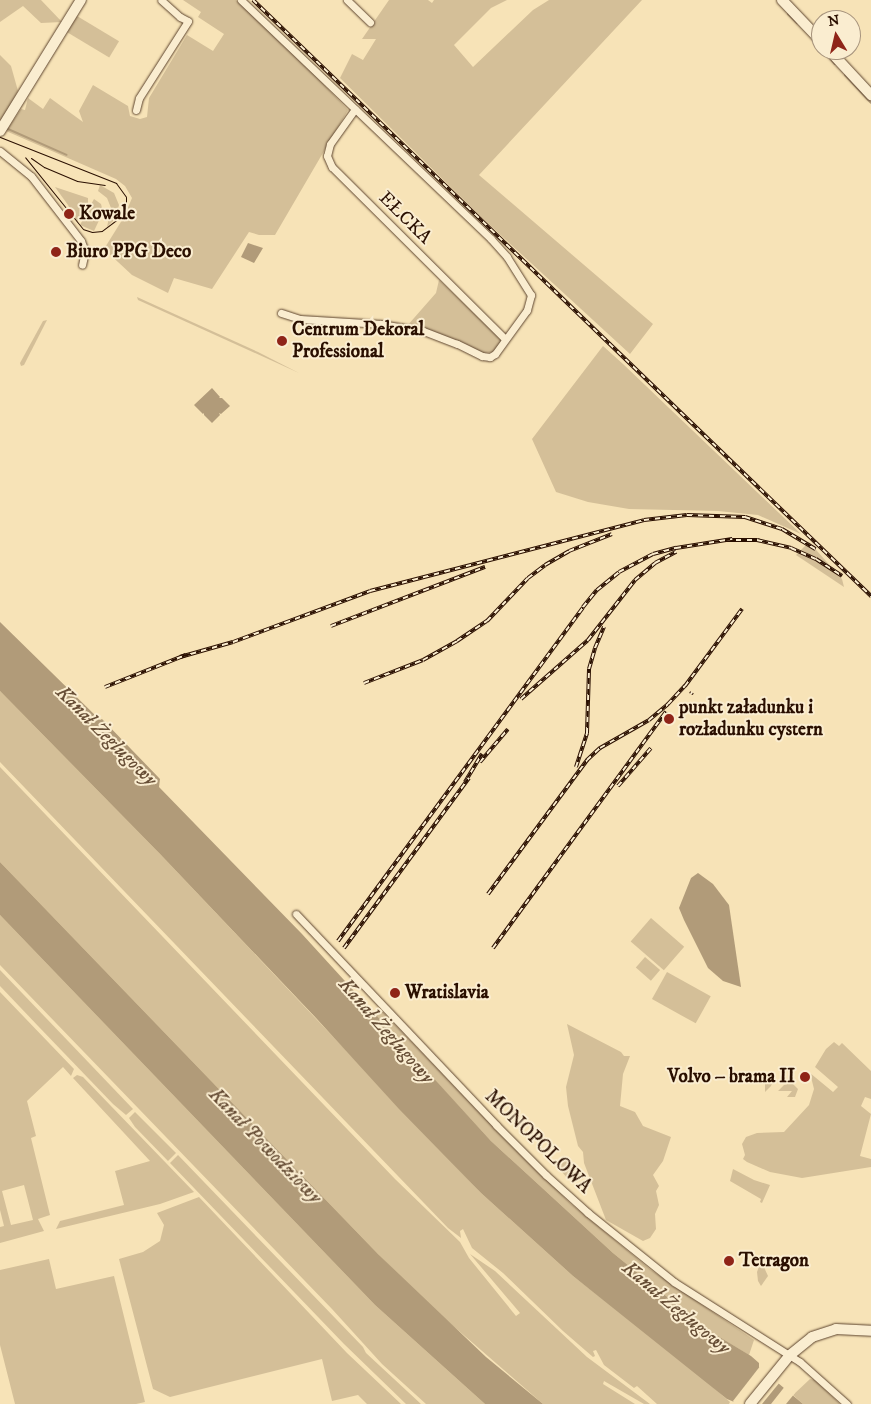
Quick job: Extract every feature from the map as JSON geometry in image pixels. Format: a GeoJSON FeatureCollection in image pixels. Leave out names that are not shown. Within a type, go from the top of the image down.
{"type":"FeatureCollection","features":[{"type":"Feature","properties":{"kind":"street"},"geometry":{"type":"LineString","coordinates":[[0,131],[81,0]]}},
{"type":"Feature","properties":{"kind":"street"},"geometry":{"type":"LineString","coordinates":[[136,110],[139,98],[188,21],[180,17],[161,0]]}},
{"type":"Feature","properties":{"kind":"street"},"geometry":{"type":"LineString","coordinates":[[241,0],[507,257],[531,295],[531,302],[493,356],[482,356],[423,331],[381,324],[300,319],[281,313]]}},
{"type":"Feature","properties":{"kind":"street"},"geometry":{"type":"LineString","coordinates":[[348,0],[370,22]]}},
{"type":"Feature","properties":{"kind":"street"},"geometry":{"type":"LineString","coordinates":[[782,0],[811,31]]}},
{"type":"Feature","properties":{"kind":"street"},"geometry":{"type":"LineString","coordinates":[[838,60],[871,95]]}},
{"type":"Feature","properties":{"kind":"street","name":"EŁCKA"},"geometry":{"type":"LineString","coordinates":[[355,109],[330,144],[327,156],[332,167],[505,339]]}},
{"type":"Feature","properties":{"kind":"street"},"geometry":{"type":"LineString","coordinates":[[0,151],[30,176],[81,241],[85,251],[82,265]]}},
{"type":"Feature","properties":{"kind":"street","name":"MONOPOLOWA"},"geometry":{"type":"LineString","coordinates":[[296,914],[490,1118],[581,1207],[674,1282],[808,1368],[847,1404]]}},
{"type":"Feature","properties":{"kind":"street"},"geometry":{"type":"LineString","coordinates":[[750,1404],[790,1355],[811,1338],[829,1330],[850,1328],[871,1331]]}},
{"type":"Feature","properties":{"kind":"shaded area"},"geometry":{"type":"Polygon","coordinates":[[[0,0],[41,0],[62,22],[41,23],[23,6],[0,22],[0,0]]]}},
{"type":"Feature","properties":{"kind":"shaded area"},"geometry":{"type":"Polygon","coordinates":[[[183,0],[236,0],[309,69],[348,110],[275,235],[259,235],[249,232],[212,289],[174,278],[168,293],[132,275],[104,249],[124,217],[132,198],[125,186],[116,179],[6,131],[21,109],[25,110],[28,98],[43,109],[50,98],[83,122],[79,111],[93,85],[128,106],[130,116],[140,119],[147,117],[149,98],[187,35],[213,51],[224,34],[198,17],[201,12],[183,0]]]}},
{"type":"Feature","properties":{"kind":"shaded area"},"geometry":{"type":"Polygon","coordinates":[[[389,0],[428,0],[432,3],[434,0],[507,0],[491,8],[454,45],[473,67],[533,10],[549,0],[642,0],[479,175],[653,324],[630,354],[482,218],[340,78],[352,54],[363,60],[376,39],[362,39],[389,0]]]}},
{"type":"Feature","properties":{"kind":"shaded area"},"geometry":{"type":"Polygon","coordinates":[[[77,16],[119,41],[109,58],[67,32],[77,16]]]}},
{"type":"Feature","properties":{"kind":"shaded area"},"geometry":{"type":"Polygon","coordinates":[[[0,55],[11,66],[18,91],[0,124],[0,55]]]}},
{"type":"Feature","properties":{"kind":"shaded area"},"geometry":{"type":"Polygon","coordinates":[[[100,185],[114,193],[119,205],[115,219],[107,227],[111,208],[107,198],[98,191],[100,185]]]}},
{"type":"Feature","properties":{"kind":"shaded area"},"geometry":{"type":"Polygon","coordinates":[[[55,187],[88,198],[88,203],[77,222],[68,205],[55,187]]]}},
{"type":"Feature","properties":{"kind":"shaded area"},"geometry":{"type":"Polygon","coordinates":[[[94,199],[101,204],[103,212],[94,231],[80,225],[94,199]]]}},
{"type":"Feature","properties":{"kind":"shaded area"},"geometry":{"type":"Polygon","coordinates":[[[439,280],[501,339],[499,346],[492,352],[482,353],[407,326],[436,293],[439,280]]]}},
{"type":"Feature","properties":{"kind":"shaded area"},"geometry":{"type":"Polygon","coordinates":[[[137,297],[258,352],[299,373],[138,300],[137,297]]]}},
{"type":"Feature","properties":{"kind":"shaded area"},"geometry":{"type":"Polygon","coordinates":[[[47,320],[24,365],[21,366],[20,363],[43,321],[47,320]]]}},
{"type":"Feature","properties":{"kind":"shaded area"},"geometry":{"type":"Polygon","coordinates":[[[603,346],[801,534],[758,515],[718,511],[629,509],[588,502],[556,492],[532,439],[603,346]]]}},
{"type":"Feature","properties":{"kind":"shaded area"},"geometry":{"type":"Polygon","coordinates":[[[809,542],[842,579],[844,587],[796,555],[809,542]]]}},
{"type":"Feature","properties":{"kind":"shaded area"},"geometry":{"type":"Polygon","coordinates":[[[0,691],[161,855],[481,1193],[573,1276],[690,1367],[730,1402],[729,1404],[657,1404],[637,1386],[634,1388],[604,1365],[596,1350],[593,1351],[595,1356],[593,1357],[563,1331],[503,1273],[472,1248],[463,1229],[460,1231],[461,1238],[448,1228],[0,762],[0,691]]]}},
{"type":"Feature","properties":{"kind":"shaded area"},"geometry":{"type":"Polygon","coordinates":[[[0,767],[395,1179],[460,1242],[469,1258],[516,1316],[520,1313],[470,1254],[495,1271],[587,1357],[650,1404],[644,1404],[604,1381],[603,1384],[635,1404],[543,1404],[436,1311],[378,1254],[0,862],[0,767]]]}},
{"type":"Feature","properties":{"kind":"shaded area"},"geometry":{"type":"Polygon","coordinates":[[[0,915],[375,1305],[485,1404],[426,1404],[382,1364],[332,1309],[0,965],[0,915]]]}},
{"type":"Feature","properties":{"kind":"shaded area"},"geometry":{"type":"Polygon","coordinates":[[[651,918],[684,947],[664,970],[631,941],[651,918]]]}},
{"type":"Feature","properties":{"kind":"shaded area"},"geometry":{"type":"Polygon","coordinates":[[[645,957],[660,970],[651,981],[636,968],[645,957]]]}},
{"type":"Feature","properties":{"kind":"shaded area"},"geometry":{"type":"Polygon","coordinates":[[[0,970],[133,1109],[126,1115],[113,1104],[39,1027],[0,986],[0,970]]]}},
{"type":"Feature","properties":{"kind":"shaded area"},"geometry":{"type":"Polygon","coordinates":[[[667,972],[711,996],[696,1023],[652,999],[667,972]]]}},
{"type":"Feature","properties":{"kind":"shaded area"},"geometry":{"type":"Polygon","coordinates":[[[0,992],[74,1069],[71,1076],[63,1067],[27,1101],[36,1136],[31,1138],[50,1215],[38,1219],[44,1231],[0,1243],[0,1227],[4,1226],[0,1210],[0,992]],[[24,1185],[2,1191],[11,1225],[33,1220],[24,1185]]]}},
{"type":"Feature","properties":{"kind":"shaded area"},"geometry":{"type":"Polygon","coordinates":[[[381,1010],[571,1204],[651,1270],[754,1340],[749,1355],[708,1330],[613,1253],[491,1141],[374,1014],[381,1010]]]}},
{"type":"Feature","properties":{"kind":"shaded area"},"geometry":{"type":"Polygon","coordinates":[[[567,1024],[621,1052],[624,1056],[630,1056],[623,1074],[620,1106],[635,1112],[643,1126],[671,1137],[663,1161],[653,1175],[659,1186],[656,1191],[659,1205],[655,1214],[656,1229],[650,1238],[643,1241],[606,1220],[584,1163],[583,1152],[578,1146],[568,1106],[566,1087],[574,1055],[567,1024]]]}},
{"type":"Feature","properties":{"kind":"shaded area"},"geometry":{"type":"Polygon","coordinates":[[[834,1042],[839,1046],[842,1043],[871,1071],[871,1099],[865,1097],[861,1106],[871,1114],[860,1156],[871,1159],[871,1167],[802,1178],[770,1172],[743,1159],[745,1155],[742,1144],[746,1137],[757,1133],[784,1132],[809,1105],[814,1089],[810,1073],[833,1092],[838,1087],[815,1067],[826,1049],[834,1042]]]}},
{"type":"Feature","properties":{"kind":"shaded area"},"geometry":{"type":"Polygon","coordinates":[[[765,1073],[771,1075],[773,1080],[771,1086],[765,1092],[765,1073]]]}},
{"type":"Feature","properties":{"kind":"shaded area"},"geometry":{"type":"Polygon","coordinates":[[[77,1075],[83,1077],[194,1192],[160,1204],[56,1229],[60,1221],[124,1205],[115,1171],[150,1161],[73,1078],[77,1075]]]}},
{"type":"Feature","properties":{"kind":"shaded area"},"geometry":{"type":"Polygon","coordinates":[[[792,1083],[798,1089],[795,1097],[787,1097],[792,1091],[778,1091],[784,1085],[792,1083]]]}},
{"type":"Feature","properties":{"kind":"shaded area"},"geometry":{"type":"Polygon","coordinates":[[[135,1112],[176,1153],[168,1161],[135,1127],[129,1118],[135,1112]]]}},
{"type":"Feature","properties":{"kind":"shaded area"},"geometry":{"type":"Polygon","coordinates":[[[178,1155],[363,1347],[366,1353],[421,1404],[406,1404],[344,1344],[170,1163],[178,1155]]]}},
{"type":"Feature","properties":{"kind":"shaded area"},"geometry":{"type":"Polygon","coordinates":[[[564,1156],[577,1171],[568,1179],[555,1164],[564,1156]]]}},
{"type":"Feature","properties":{"kind":"shaded area"},"geometry":{"type":"Polygon","coordinates":[[[733,1169],[754,1180],[770,1185],[762,1203],[760,1202],[761,1199],[730,1181],[733,1169]]]}},
{"type":"Feature","properties":{"kind":"shaded area"},"geometry":{"type":"Polygon","coordinates":[[[199,1197],[347,1353],[401,1404],[367,1404],[358,1395],[332,1401],[322,1359],[170,1397],[153,1389],[119,1259],[143,1252],[160,1241],[164,1225],[157,1213],[199,1197]]]}},
{"type":"Feature","properties":{"kind":"shaded area"},"geometry":{"type":"Polygon","coordinates":[[[49,1259],[56,1289],[114,1276],[145,1402],[136,1404],[15,1404],[0,1345],[0,1270],[49,1259]]]}},
{"type":"Feature","properties":{"kind":"shaded area"},"geometry":{"type":"Polygon","coordinates":[[[762,1263],[768,1276],[761,1286],[758,1281],[757,1272],[762,1263]]]}},
{"type":"Feature","properties":{"kind":"shaded area"},"geometry":{"type":"Polygon","coordinates":[[[810,1379],[815,1380],[840,1404],[803,1404],[793,1395],[810,1379]]]}},
{"type":"Feature","properties":{"kind":"water"},"geometry":{"type":"Polygon","coordinates":[[[248,243],[263,248],[254,263],[241,257],[248,243]]]}},
{"type":"Feature","properties":{"kind":"water"},"geometry":{"type":"Polygon","coordinates":[[[212,388],[219,398],[222,398],[230,406],[221,414],[219,413],[220,415],[212,423],[194,405],[212,388]]]}},
{"type":"Feature","properties":{"kind":"water","name":"Kanał Żeglugowy"},"geometry":{"type":"Polygon","coordinates":[[[0,622],[100,720],[102,719],[160,779],[159,787],[302,934],[491,1141],[613,1253],[708,1330],[751,1356],[759,1363],[759,1367],[803,1404],[739,1404],[727,1399],[573,1276],[481,1193],[399,1109],[316,1018],[161,855],[0,691],[0,622]]]}},
{"type":"Feature","properties":{"kind":"water","name":"Kanał Powodziowy"},"geometry":{"type":"Polygon","coordinates":[[[0,862],[378,1254],[486,1357],[543,1404],[485,1404],[375,1305],[0,915],[0,862]]]}},
{"type":"Feature","properties":{"kind":"water"},"geometry":{"type":"Polygon","coordinates":[[[698,873],[713,884],[729,905],[741,987],[723,981],[708,968],[679,908],[691,878],[698,873]]]}},
{"type":"Feature","properties":{"kind":"pier"},"geometry":{"type":"Polygon","coordinates":[[[761,1365],[780,1382],[762,1404],[735,1404],[733,1401],[761,1365]]]}},
{"type":"Feature","properties":{"kind":"pier"},"geometry":{"type":"Polygon","coordinates":[[[786,1385],[795,1393],[786,1404],[771,1404],[786,1385]]]}},
{"type":"Feature","properties":{"kind":"waterway"},"geometry":{"type":"LineString","coordinates":[[788,14],[797,23]]}},
{"type":"Feature","properties":{"kind":"waterway"},"geometry":{"type":"LineString","coordinates":[[832,60],[835,64]]}},
{"type":"Feature","properties":{"kind":"waterway"},"geometry":{"type":"LineString","coordinates":[[845,75],[871,103]]}},
{"type":"Feature","properties":{"kind":"waterway"},"geometry":{"type":"LineString","coordinates":[[8,129],[67,155]]}},
{"type":"Feature","properties":{"kind":"tram line"},"geometry":{"type":"LineString","coordinates":[[0,137],[116,183],[126,197],[126,207],[123,215],[102,231],[92,232],[83,229],[25,157]]}},
{"type":"Feature","properties":{"kind":"tram line"},"geometry":{"type":"LineString","coordinates":[[31,158],[44,167],[77,181],[105,185]]}},
{"type":"Feature","properties":{"kind":"railway"},"geometry":{"type":"LineString","coordinates":[[253,0],[871,596]]}},
{"type":"Feature","properties":{"kind":"railway"},"geometry":{"type":"LineString","coordinates":[[180,657],[233,642],[370,591],[644,520],[687,515],[745,517],[782,529],[815,549]]}},
{"type":"Feature","properties":{"kind":"railway"},"geometry":{"type":"LineString","coordinates":[[364,683],[423,660],[457,641],[487,621],[528,578],[545,565],[569,551],[612,534]]}},
{"type":"Feature","properties":{"kind":"railway"},"geometry":{"type":"LineString","coordinates":[[338,941],[597,590],[619,572],[653,554],[676,548],[732,539]]}},
{"type":"Feature","properties":{"kind":"railway"},"geometry":{"type":"LineString","coordinates":[[725,540],[757,540],[791,548],[816,559],[842,576]]}},
{"type":"Feature","properties":{"kind":"railway"},"geometry":{"type":"LineString","coordinates":[[521,699],[588,640],[635,580],[655,563],[676,552]]}},
{"type":"Feature","properties":{"kind":"railway"},"geometry":{"type":"LineString","coordinates":[[331,626],[485,567]]}},
{"type":"Feature","properties":{"kind":"railway"},"geometry":{"type":"LineString","coordinates":[[488,894],[587,760],[600,748],[649,720],[668,704],[685,686],[742,609]]}},
{"type":"Feature","properties":{"kind":"railway"},"geometry":{"type":"LineString","coordinates":[[576,767],[587,733],[589,669],[604,627]]}},
{"type":"Feature","properties":{"kind":"railway"},"geometry":{"type":"LineString","coordinates":[[105,687],[186,655]]}},
{"type":"Feature","properties":{"kind":"railway"},"geometry":{"type":"LineString","coordinates":[[493,948],[666,712]]}},
{"type":"Feature","properties":{"kind":"railway"},"geometry":{"type":"LineString","coordinates":[[480,762],[508,729]]}},
{"type":"Feature","properties":{"kind":"railway"},"geometry":{"type":"LineString","coordinates":[[618,786],[651,748]]}},
{"type":"Feature","properties":{"kind":"railway"},"geometry":{"type":"LineString","coordinates":[[465,782],[482,754]]}},
{"type":"Feature","properties":{"kind":"railway"},"geometry":{"type":"LineString","coordinates":[[344,948],[469,778]]}},
{"type":"Feature","properties":{"kind":"place","name":"Kowale"},"geometry":{"type":"Point","coordinates":[69,214]}},
{"type":"Feature","properties":{"kind":"place","name":"Biuro PPG Deco"},"geometry":{"type":"Point","coordinates":[56,252]}},
{"type":"Feature","properties":{"kind":"place","name":"Centrum Dekoral Professional"},"geometry":{"type":"Point","coordinates":[282,341]}},
{"type":"Feature","properties":{"kind":"place","name":"punkt załadunku i rozładunku cystern"},"geometry":{"type":"Point","coordinates":[669,719]}},
{"type":"Feature","properties":{"kind":"place","name":"Wratislavia"},"geometry":{"type":"Point","coordinates":[395,993]}},
{"type":"Feature","properties":{"kind":"place","name":"Volvo – brama II"},"geometry":{"type":"Point","coordinates":[805,1077]}},
{"type":"Feature","properties":{"kind":"place","name":"Tetragon"},"geometry":{"type":"Point","coordinates":[729,1261]}}]}
